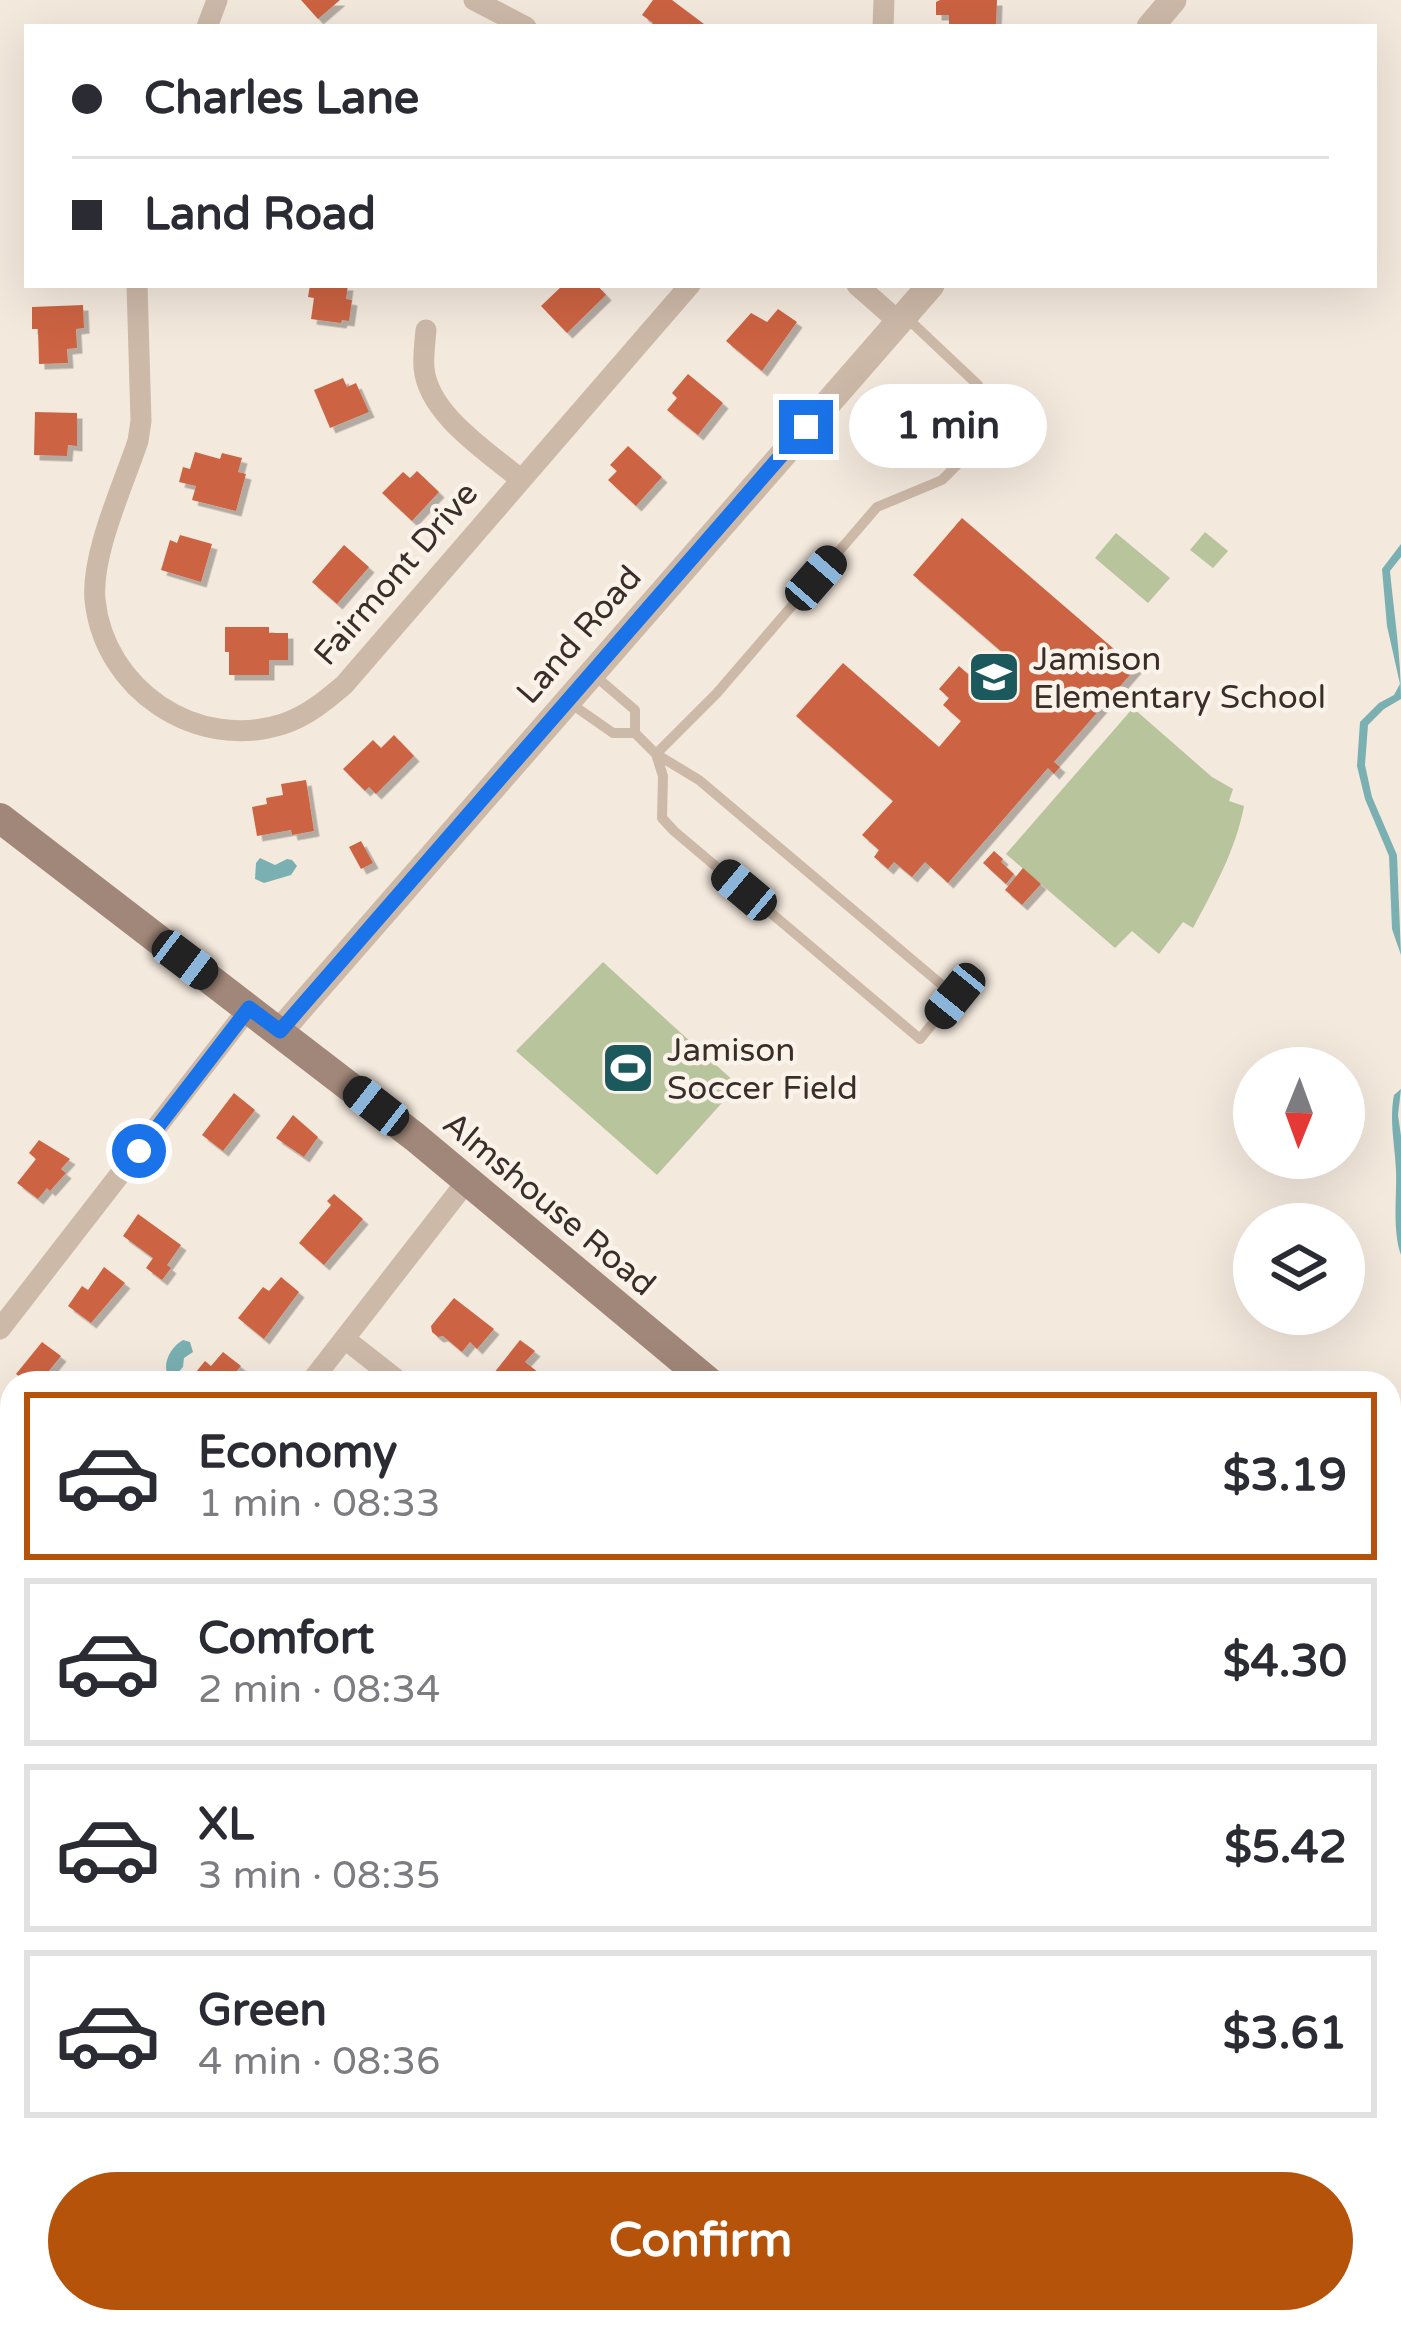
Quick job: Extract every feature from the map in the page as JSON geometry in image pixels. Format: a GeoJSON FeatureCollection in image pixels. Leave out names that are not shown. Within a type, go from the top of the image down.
{"type":"FeatureCollection","features":[{"type":"Feature","properties":{"kind":"main road","name":"Almshouse Road"},"geometry":{"type":"LineString","coordinates":[[0,818],[280,1031],[696,1371]]}},
{"type":"Feature","properties":{"kind":"street"},"geometry":{"type":"LineString","coordinates":[[474,0],[520,24]]}},
{"type":"Feature","properties":{"kind":"street"},"geometry":{"type":"LineString","coordinates":[[1153,24],[1173,0]]}},
{"type":"Feature","properties":{"kind":"street","name":"Fairmont Drive"},"geometry":{"type":"LineString","coordinates":[[137,288],[142,422],[99,557],[95,598],[106,644],[131,683],[176,716],[226,730],[280,725],[322,704],[344,685],[687,288]]}},
{"type":"Feature","properties":{"kind":"street"},"geometry":{"type":"LineString","coordinates":[[861,288],[901,318]]}},
{"type":"Feature","properties":{"kind":"street","name":"Land Road"},"geometry":{"type":"LineString","coordinates":[[280,1031],[928,288]]}},
{"type":"Feature","properties":{"kind":"street"},"geometry":{"type":"LineString","coordinates":[[426,330],[424,368],[435,402],[520,479]]}},
{"type":"Feature","properties":{"kind":"street"},"geometry":{"type":"LineString","coordinates":[[0,1329],[249,1008]]}},
{"type":"Feature","properties":{"kind":"street"},"geometry":{"type":"LineString","coordinates":[[320,1371],[467,1181]]}},
{"type":"Feature","properties":{"kind":"street"},"geometry":{"type":"LineString","coordinates":[[345,1339],[386,1371]]}},
{"type":"Feature","properties":{"kind":"lane"},"geometry":{"type":"LineString","coordinates":[[656,754],[717,693],[877,507],[942,480],[960,462],[982,421],[984,404],[978,385],[901,318]]}},
{"type":"Feature","properties":{"kind":"lane"},"geometry":{"type":"LineString","coordinates":[[592,673],[635,710],[635,734]]}},
{"type":"Feature","properties":{"kind":"lane"},"geometry":{"type":"LineString","coordinates":[[567,701],[613,733],[635,734],[656,754],[699,780],[955,996],[920,1039],[674,831],[662,818],[663,776],[656,754]]}},
{"type":"Feature","properties":{"kind":"green space"},"geometry":{"type":"Polygon","coordinates":[[[1205,532],[1228,551],[1213,568],[1190,550],[1205,532]]]}},
{"type":"Feature","properties":{"kind":"green space"},"geometry":{"type":"Polygon","coordinates":[[[1116,533],[1170,578],[1148,603],[1095,558],[1116,533]]]}},
{"type":"Feature","properties":{"kind":"green space"},"geometry":{"type":"Polygon","coordinates":[[[1133,708],[1212,777],[1233,789],[1229,801],[1244,806],[1230,853],[1193,928],[1183,922],[1159,954],[1132,931],[1115,948],[1006,854],[1133,708]]]}},
{"type":"Feature","properties":{"kind":"green space","name":"Jamison Soccer Field"},"geometry":{"type":"Polygon","coordinates":[[[603,962],[738,1085],[657,1175],[516,1051],[603,962]]]}},
{"type":"Feature","properties":{"kind":"water"},"geometry":{"type":"Polygon","coordinates":[[[1401,544],[1401,557],[1390,571],[1399,651],[1401,699],[1368,725],[1365,765],[1372,797],[1397,855],[1401,955],[1392,929],[1389,856],[1357,766],[1360,722],[1394,695],[1400,684],[1387,626],[1382,569],[1401,544]]]}},
{"type":"Feature","properties":{"kind":"water"},"geometry":{"type":"Polygon","coordinates":[[[260,858],[275,865],[292,860],[297,866],[291,875],[264,883],[255,879],[260,858]]]}},
{"type":"Feature","properties":{"kind":"water"},"geometry":{"type":"Polygon","coordinates":[[[1401,1089],[1401,1255],[1392,1114],[1394,1095],[1401,1089]]]}},
{"type":"Feature","properties":{"kind":"water"},"geometry":{"type":"Polygon","coordinates":[[[183,1340],[190,1342],[193,1352],[184,1358],[179,1371],[167,1371],[172,1350],[183,1340]]]}},
{"type":"Feature","properties":{"kind":"building"},"geometry":{"type":"Polygon","coordinates":[[[301,0],[340,0],[318,19],[301,0]]]}},
{"type":"Feature","properties":{"kind":"building"},"geometry":{"type":"Polygon","coordinates":[[[653,0],[672,0],[704,24],[652,24],[642,15],[653,0]]]}},
{"type":"Feature","properties":{"kind":"building"},"geometry":{"type":"Polygon","coordinates":[[[997,0],[996,24],[949,24],[949,15],[936,15],[936,2],[997,0]]]}},
{"type":"Feature","properties":{"kind":"building"},"geometry":{"type":"Polygon","coordinates":[[[310,288],[348,288],[346,299],[352,300],[349,321],[311,319],[314,298],[308,297],[310,288]]]}},
{"type":"Feature","properties":{"kind":"building"},"geometry":{"type":"Polygon","coordinates":[[[560,288],[600,288],[606,295],[567,333],[541,306],[560,288]]]}},
{"type":"Feature","properties":{"kind":"building"},"geometry":{"type":"Polygon","coordinates":[[[83,305],[84,328],[76,329],[77,348],[67,349],[68,363],[39,364],[32,307],[83,305]]]}},
{"type":"Feature","properties":{"kind":"building"},"geometry":{"type":"Polygon","coordinates":[[[778,309],[797,322],[762,371],[726,341],[751,313],[767,322],[778,309]]]}},
{"type":"Feature","properties":{"kind":"building"},"geometry":{"type":"Polygon","coordinates":[[[688,374],[723,403],[698,435],[667,410],[677,398],[672,393],[688,374]]]}},
{"type":"Feature","properties":{"kind":"building"},"geometry":{"type":"Polygon","coordinates":[[[343,378],[347,387],[356,383],[369,412],[330,428],[314,390],[343,378]]]}},
{"type":"Feature","properties":{"kind":"building"},"geometry":{"type":"Polygon","coordinates":[[[35,412],[77,413],[77,446],[68,445],[67,456],[34,455],[35,412]]]}},
{"type":"Feature","properties":{"kind":"building"},"geometry":{"type":"Polygon","coordinates":[[[628,446],[662,477],[636,506],[608,480],[617,471],[610,465],[628,446]]]}},
{"type":"Feature","properties":{"kind":"building"},"geometry":{"type":"Polygon","coordinates":[[[195,452],[220,459],[222,453],[242,458],[238,472],[246,474],[236,511],[192,500],[196,486],[179,482],[195,452]]]}},
{"type":"Feature","properties":{"kind":"building"},"geometry":{"type":"Polygon","coordinates":[[[417,471],[439,492],[412,521],[382,493],[403,472],[410,478],[417,471]]]}},
{"type":"Feature","properties":{"kind":"building","name":"Jamison Elementary School"},"geometry":{"type":"Polygon","coordinates":[[[962,518],[1136,668],[1054,762],[1060,767],[1054,774],[1048,768],[948,883],[925,862],[912,877],[894,862],[888,869],[874,857],[879,850],[862,835],[893,801],[796,716],[843,663],[939,747],[961,721],[943,705],[949,698],[939,689],[959,666],[968,674],[977,667],[992,681],[1010,659],[913,575],[962,518]]]}},
{"type":"Feature","properties":{"kind":"building"},"geometry":{"type":"Polygon","coordinates":[[[180,535],[212,544],[201,582],[161,570],[170,540],[177,543],[180,535]]]}},
{"type":"Feature","properties":{"kind":"building"},"geometry":{"type":"Polygon","coordinates":[[[344,545],[369,567],[337,604],[312,582],[344,545]]]}},
{"type":"Feature","properties":{"kind":"building"},"geometry":{"type":"Polygon","coordinates":[[[225,627],[269,627],[269,633],[288,633],[288,660],[269,660],[269,675],[229,675],[225,627]]]}},
{"type":"Feature","properties":{"kind":"building"},"geometry":{"type":"Polygon","coordinates":[[[394,735],[414,756],[376,794],[369,787],[365,791],[343,769],[373,740],[381,748],[394,735]]]}},
{"type":"Feature","properties":{"kind":"building"},"geometry":{"type":"Polygon","coordinates":[[[306,780],[314,831],[257,836],[252,807],[283,795],[281,784],[306,780]]]}},
{"type":"Feature","properties":{"kind":"building"},"geometry":{"type":"Polygon","coordinates":[[[361,841],[373,863],[361,869],[349,847],[361,841]]]}},
{"type":"Feature","properties":{"kind":"building"},"geometry":{"type":"Polygon","coordinates":[[[994,851],[1014,874],[1006,884],[983,863],[994,851]]]}},
{"type":"Feature","properties":{"kind":"building"},"geometry":{"type":"Polygon","coordinates":[[[1023,868],[1041,884],[1022,905],[1005,890],[1023,868]]]}},
{"type":"Feature","properties":{"kind":"building"},"geometry":{"type":"Polygon","coordinates":[[[234,1093],[255,1110],[223,1151],[202,1135],[234,1093]]]}},
{"type":"Feature","properties":{"kind":"building"},"geometry":{"type":"Polygon","coordinates":[[[293,1115],[318,1137],[304,1157],[276,1138],[293,1115]]]}},
{"type":"Feature","properties":{"kind":"building"},"geometry":{"type":"Polygon","coordinates":[[[39,1140],[70,1159],[61,1169],[66,1173],[38,1199],[17,1183],[36,1159],[29,1153],[39,1140]]]}},
{"type":"Feature","properties":{"kind":"building"},"geometry":{"type":"Polygon","coordinates":[[[334,1194],[363,1219],[324,1265],[299,1243],[331,1205],[327,1201],[334,1194]]]}},
{"type":"Feature","properties":{"kind":"building"},"geometry":{"type":"Polygon","coordinates":[[[138,1214],[181,1245],[162,1280],[146,1268],[153,1258],[123,1236],[138,1214]]]}},
{"type":"Feature","properties":{"kind":"building"},"geometry":{"type":"Polygon","coordinates":[[[104,1267],[125,1283],[91,1323],[68,1306],[82,1286],[88,1290],[104,1267]]]}},
{"type":"Feature","properties":{"kind":"building"},"geometry":{"type":"Polygon","coordinates":[[[281,1277],[299,1292],[264,1339],[238,1318],[263,1287],[269,1291],[281,1277]]]}},
{"type":"Feature","properties":{"kind":"building"},"geometry":{"type":"Polygon","coordinates":[[[454,1298],[494,1329],[477,1349],[470,1342],[462,1352],[432,1332],[431,1326],[454,1298]]]}},
{"type":"Feature","properties":{"kind":"building"},"geometry":{"type":"Polygon","coordinates":[[[520,1340],[535,1351],[525,1362],[537,1371],[496,1371],[520,1340]]]}},
{"type":"Feature","properties":{"kind":"building"},"geometry":{"type":"Polygon","coordinates":[[[42,1342],[61,1356],[49,1371],[18,1371],[42,1342]]]}},
{"type":"Feature","properties":{"kind":"building"},"geometry":{"type":"Polygon","coordinates":[[[223,1352],[241,1366],[237,1371],[197,1371],[205,1361],[211,1366],[223,1352]]]}},
{"type":"Feature","properties":{"kind":"place","name":"Jamison Elementary School"},"geometry":{"type":"Point","coordinates":[994,677]}},
{"type":"Feature","properties":{"kind":"place","name":"Jamison Soccer Field"},"geometry":{"type":"Point","coordinates":[628,1068]}},
{"type":"Feature","properties":{"kind":"route"},"geometry":{"type":"LineString","coordinates":[[139,1151],[249,1008],[280,1031],[806,427]]}}]}
